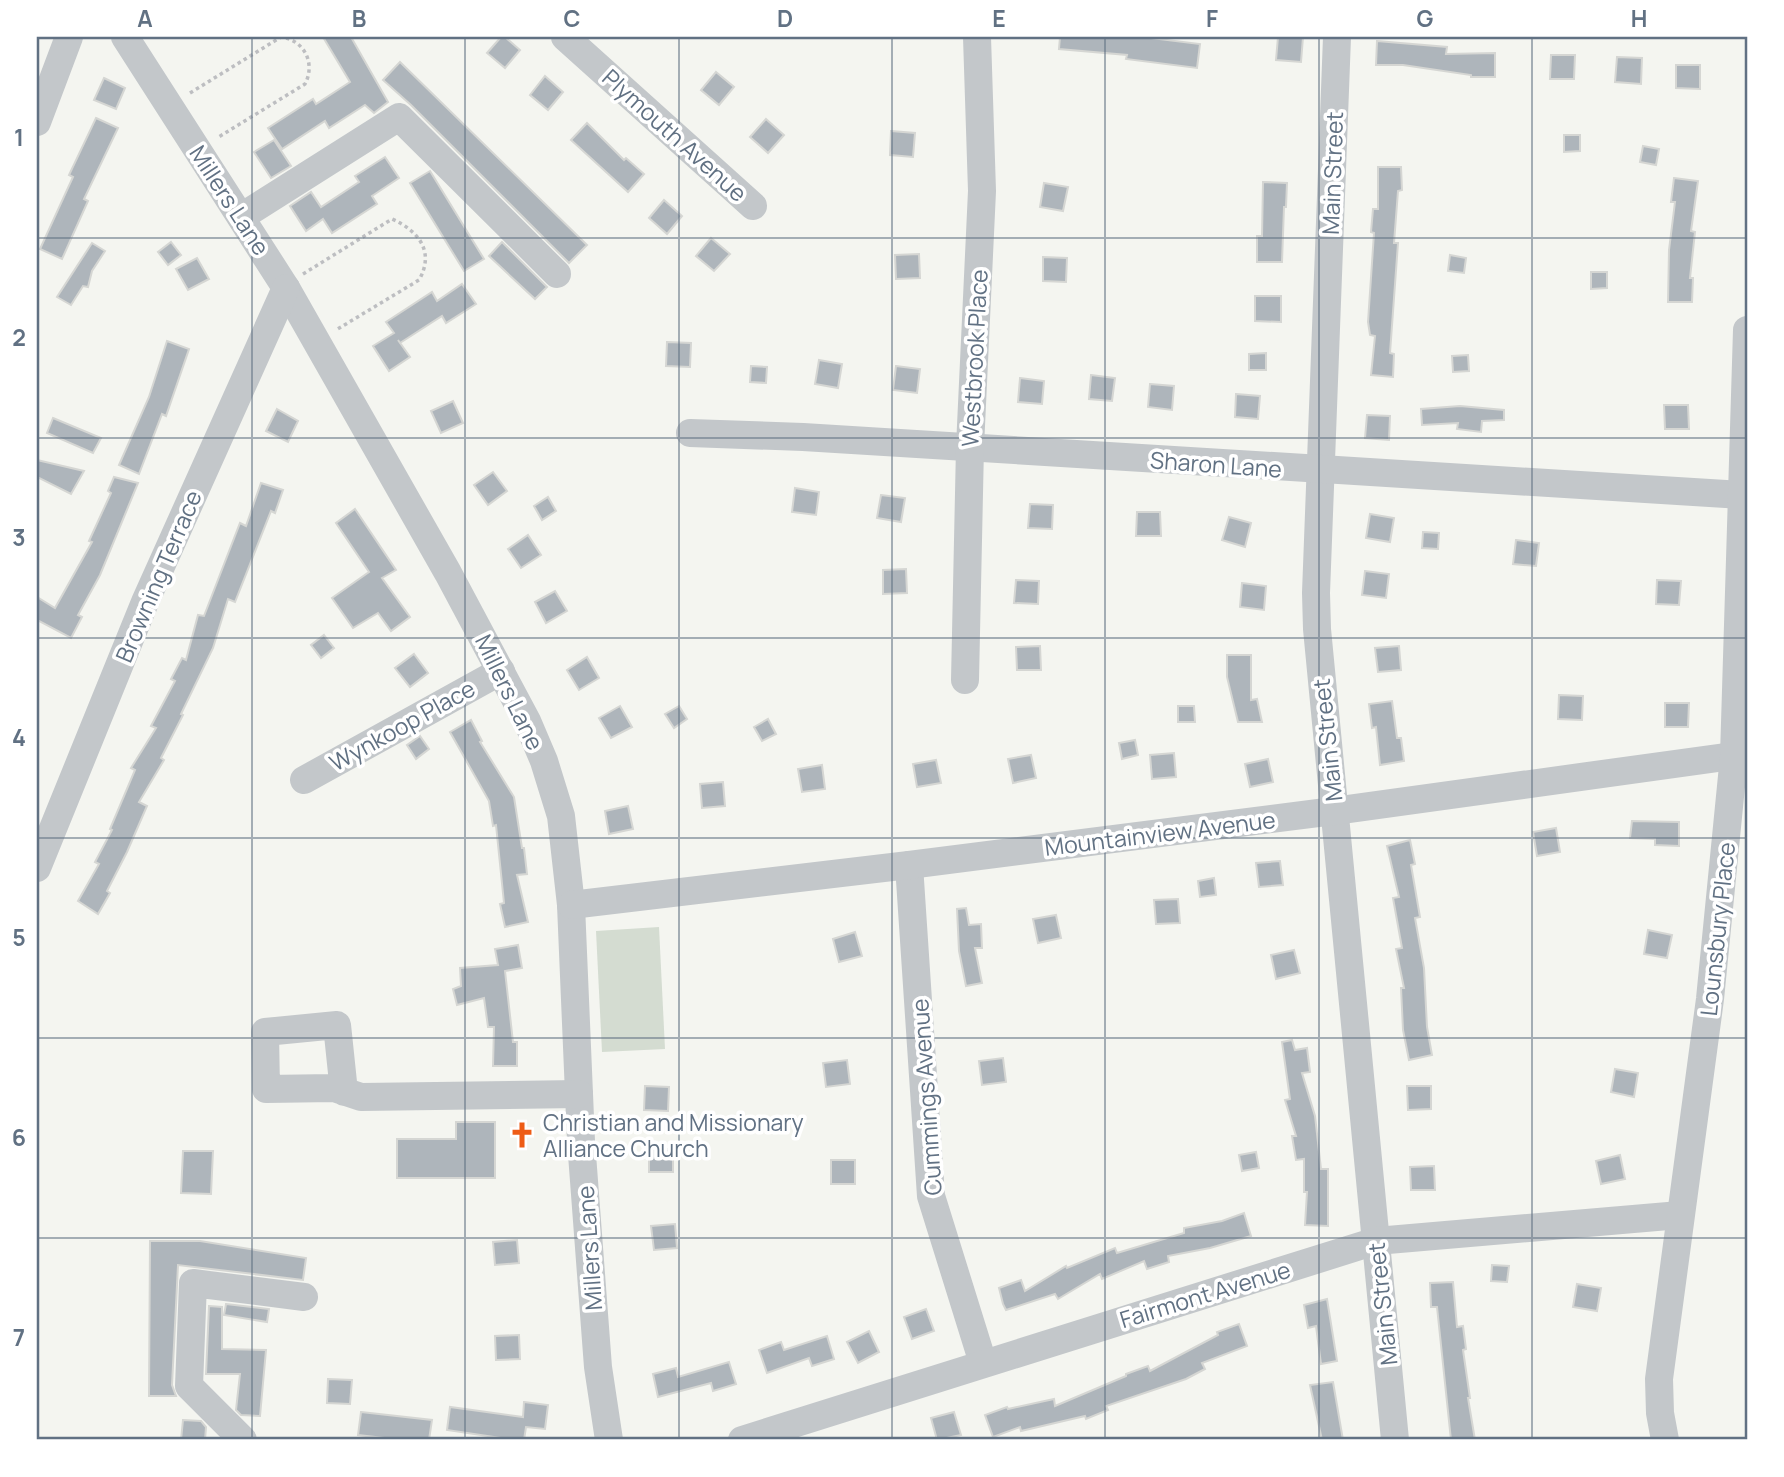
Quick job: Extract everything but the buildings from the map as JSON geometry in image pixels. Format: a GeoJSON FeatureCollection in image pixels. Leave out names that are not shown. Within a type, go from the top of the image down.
{"type":"FeatureCollection","features":[{"type":"Feature","properties":{"kind":"street"},"geometry":{"type":"LineString","coordinates":[[37,122],[69,37]]}},
{"type":"Feature","properties":{"kind":"street","name":"Millers Lane"},"geometry":{"type":"LineString","coordinates":[[125,37],[241,216],[294,281],[535,741],[561,816],[571,905],[579,1094],[598,1367],[608,1440]]}},
{"type":"Feature","properties":{"kind":"street","name":"Plymouth Avenue"},"geometry":{"type":"LineString","coordinates":[[565,37],[753,206]]}},
{"type":"Feature","properties":{"kind":"street","name":"Westbrook Place"},"geometry":{"type":"LineString","coordinates":[[965,680],[970,447],[982,191],[977,37]]}},
{"type":"Feature","properties":{"kind":"street","name":"Main Street"},"geometry":{"type":"LineString","coordinates":[[1337,37],[1320,470],[1317,629],[1395,1440]]}},
{"type":"Feature","properties":{"kind":"street"},"geometry":{"type":"LineString","coordinates":[[241,216],[399,117],[557,274]]}},
{"type":"Feature","properties":{"kind":"street","name":"Browning Terrace"},"geometry":{"type":"LineString","coordinates":[[37,868],[145,601],[294,281]]}},
{"type":"Feature","properties":{"kind":"street","name":"Lounsbury Place"},"geometry":{"type":"LineString","coordinates":[[1665,1440],[1660,1413],[1659,1379],[1741,755],[1741,495],[1747,330]]}},
{"type":"Feature","properties":{"kind":"street","name":"Sharon Lane"},"geometry":{"type":"LineString","coordinates":[[690,433],[803,437],[1741,495]]}},
{"type":"Feature","properties":{"kind":"street","name":"Wynkoop Place"},"geometry":{"type":"LineString","coordinates":[[304,780],[500,671]]}},
{"type":"Feature","properties":{"kind":"street","name":"Mountainview Avenue"},"geometry":{"type":"LineString","coordinates":[[571,905],[1334,811],[1741,755]]}},
{"type":"Feature","properties":{"kind":"street","name":"Cummings Avenue"},"geometry":{"type":"LineString","coordinates":[[909,865],[931,1196],[982,1363]]}},
{"type":"Feature","properties":{"kind":"street"},"geometry":{"type":"LineString","coordinates":[[344,1091],[361,1097],[579,1094]]}},
{"type":"Feature","properties":{"kind":"street","name":"Fairmont Avenue"},"geometry":{"type":"LineString","coordinates":[[742,1440],[1376,1241],[1680,1216]]}},
{"type":"Feature","properties":{"kind":"street"},"geometry":{"type":"LineString","coordinates":[[243,1440],[188,1386],[193,1283],[304,1297]]}},
{"type":"Feature","properties":{"kind":"path"},"geometry":{"type":"LineString","coordinates":[[190,93],[281,37],[295,41],[308,56],[310,75],[305,84],[217,138]]}},
{"type":"Feature","properties":{"kind":"path"},"geometry":{"type":"LineString","coordinates":[[294,281],[391,219],[408,226],[418,238],[426,254],[426,267],[419,280],[335,331]]}},
{"type":"Feature","properties":{"kind":"shaded area"},"geometry":{"type":"Polygon","coordinates":[[[659,927],[665,1049],[602,1052],[596,931],[659,927]]]}},
{"type":"Feature","properties":{"kind":"place","name":"Christian and Missionary Alliance Church"},"geometry":{"type":"Point","coordinates":[522,1135]}}]}
